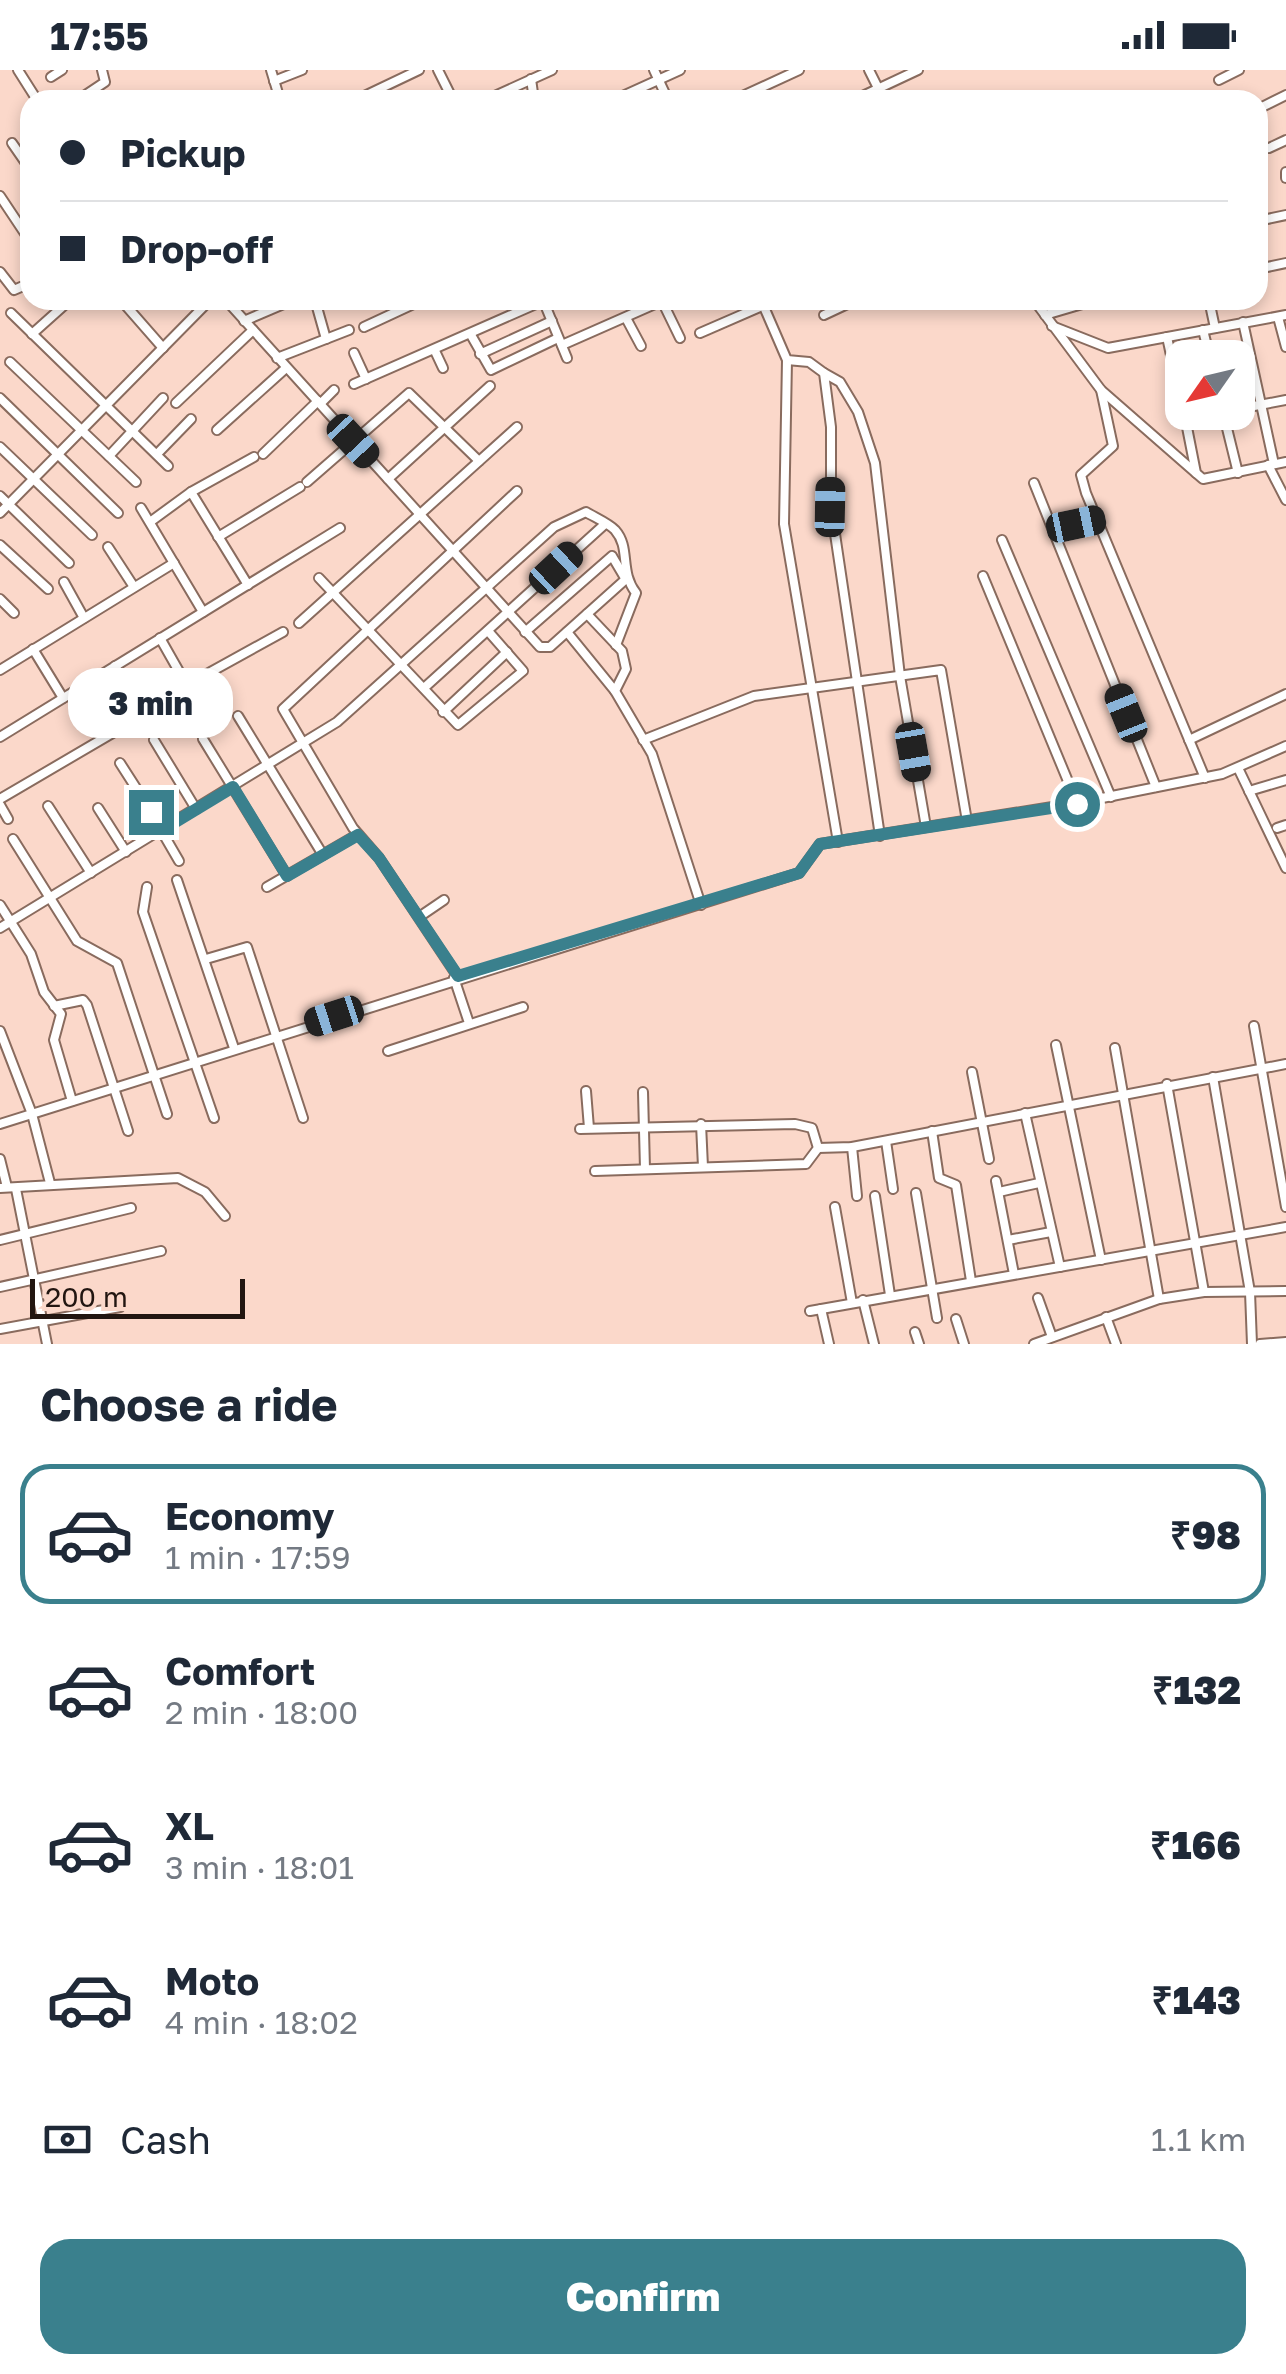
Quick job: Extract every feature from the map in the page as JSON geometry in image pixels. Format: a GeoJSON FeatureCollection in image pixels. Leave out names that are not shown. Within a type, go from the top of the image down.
{"type":"FeatureCollection","features":[{"type":"Feature","properties":{"kind":"street"},"geometry":{"type":"LineString","coordinates":[[50,77],[62,70]]}},
{"type":"Feature","properties":{"kind":"street"},"geometry":{"type":"LineString","coordinates":[[95,90],[106,82],[102,70]]}},
{"type":"Feature","properties":{"kind":"street"},"geometry":{"type":"LineString","coordinates":[[271,70],[277,90]]}},
{"type":"Feature","properties":{"kind":"street"},"geometry":{"type":"LineString","coordinates":[[274,82],[302,70]]}},
{"type":"Feature","properties":{"kind":"street"},"geometry":{"type":"LineString","coordinates":[[377,90],[419,70]]}},
{"type":"Feature","properties":{"kind":"street"},"geometry":{"type":"LineString","coordinates":[[508,90],[552,70]]}},
{"type":"Feature","properties":{"kind":"street"},"geometry":{"type":"LineString","coordinates":[[654,70],[664,90]]}},
{"type":"Feature","properties":{"kind":"street"},"geometry":{"type":"LineString","coordinates":[[636,90],[680,70]]}},
{"type":"Feature","properties":{"kind":"street"},"geometry":{"type":"LineString","coordinates":[[756,90],[799,70]]}},
{"type":"Feature","properties":{"kind":"street"},"geometry":{"type":"LineString","coordinates":[[868,70],[878,88]]}},
{"type":"Feature","properties":{"kind":"street"},"geometry":{"type":"LineString","coordinates":[[874,90],[918,70]]}},
{"type":"Feature","properties":{"kind":"street"},"geometry":{"type":"LineString","coordinates":[[1219,80],[1239,70]]}},
{"type":"Feature","properties":{"kind":"street"},"geometry":{"type":"LineString","coordinates":[[532,79],[534,90]]}},
{"type":"Feature","properties":{"kind":"street"},"geometry":{"type":"LineString","coordinates":[[1269,148],[1286,140]]}},
{"type":"Feature","properties":{"kind":"street"},"geometry":{"type":"LineString","coordinates":[[12,143],[20,155]]}},
{"type":"Feature","properties":{"kind":"street"},"geometry":{"type":"LineString","coordinates":[[0,196],[20,225]]}},
{"type":"Feature","properties":{"kind":"street"},"geometry":{"type":"LineString","coordinates":[[0,272],[14,290],[20,287]]}},
{"type":"Feature","properties":{"kind":"street"},"geometry":{"type":"LineString","coordinates":[[32,334],[59,310]]}},
{"type":"Feature","properties":{"kind":"street"},"geometry":{"type":"LineString","coordinates":[[130,310],[163,348]]}},
{"type":"Feature","properties":{"kind":"street"},"geometry":{"type":"LineString","coordinates":[[0,513],[200,310]]}},
{"type":"Feature","properties":{"kind":"street"},"geometry":{"type":"LineString","coordinates":[[235,310],[524,632],[544,649],[626,579]]}},
{"type":"Feature","properties":{"kind":"street"},"geometry":{"type":"LineString","coordinates":[[244,320],[268,310]]}},
{"type":"Feature","properties":{"kind":"street"},"geometry":{"type":"LineString","coordinates":[[319,310],[326,339]]}},
{"type":"Feature","properties":{"kind":"street"},"geometry":{"type":"LineString","coordinates":[[364,327],[401,310]]}},
{"type":"Feature","properties":{"kind":"street"},"geometry":{"type":"LineString","coordinates":[[354,384],[523,310]]}},
{"type":"Feature","properties":{"kind":"street"},"geometry":{"type":"LineString","coordinates":[[548,310],[567,358]]}},
{"type":"Feature","properties":{"kind":"street"},"geometry":{"type":"LineString","coordinates":[[471,335],[491,370],[643,310]]}},
{"type":"Feature","properties":{"kind":"street"},"geometry":{"type":"LineString","coordinates":[[667,310],[680,338]]}},
{"type":"Feature","properties":{"kind":"street"},"geometry":{"type":"LineString","coordinates":[[700,333],[748,310]]}},
{"type":"Feature","properties":{"kind":"street"},"geometry":{"type":"LineString","coordinates":[[766,310],[787,360],[784,524],[838,842]]}},
{"type":"Feature","properties":{"kind":"street"},"geometry":{"type":"LineString","coordinates":[[824,314],[833,310]]}},
{"type":"Feature","properties":{"kind":"street"},"geometry":{"type":"LineString","coordinates":[[1041,310],[1101,390],[1202,479],[1286,462]]}},
{"type":"Feature","properties":{"kind":"street"},"geometry":{"type":"LineString","coordinates":[[1044,315],[1061,310]]}},
{"type":"Feature","properties":{"kind":"street"},"geometry":{"type":"LineString","coordinates":[[1211,310],[1215,328]]}},
{"type":"Feature","properties":{"kind":"street"},"geometry":{"type":"LineString","coordinates":[[11,313],[168,466]]}},
{"type":"Feature","properties":{"kind":"street"},"geometry":{"type":"LineString","coordinates":[[1052,326],[1108,348],[1282,316],[1286,347]]}},
{"type":"Feature","properties":{"kind":"street"},"geometry":{"type":"LineString","coordinates":[[626,318],[642,346]]}},
{"type":"Feature","properties":{"kind":"street"},"geometry":{"type":"LineString","coordinates":[[480,354],[552,322]]}},
{"type":"Feature","properties":{"kind":"street"},"geometry":{"type":"LineString","coordinates":[[1243,322],[1271,464],[1286,500]]}},
{"type":"Feature","properties":{"kind":"street"},"geometry":{"type":"LineString","coordinates":[[176,403],[253,330]]}},
{"type":"Feature","properties":{"kind":"street"},"geometry":{"type":"LineString","coordinates":[[278,358],[350,330]]}},
{"type":"Feature","properties":{"kind":"street"},"geometry":{"type":"LineString","coordinates":[[1203,330],[1206,340]]}},
{"type":"Feature","properties":{"kind":"street"},"geometry":{"type":"LineString","coordinates":[[435,351],[443,368]]}},
{"type":"Feature","properties":{"kind":"street"},"geometry":{"type":"LineString","coordinates":[[354,353],[366,379]]}},
{"type":"Feature","properties":{"kind":"street"},"geometry":{"type":"LineString","coordinates":[[787,360],[810,362],[840,382],[858,412],[875,463],[900,676],[926,827]]}},
{"type":"Feature","properties":{"kind":"street"},"geometry":{"type":"LineString","coordinates":[[10,362],[136,482]]}},
{"type":"Feature","properties":{"kind":"street"},"geometry":{"type":"LineString","coordinates":[[217,430],[286,368]]}},
{"type":"Feature","properties":{"kind":"street"},"geometry":{"type":"LineString","coordinates":[[824,373],[832,427],[830,507],[880,836]]}},
{"type":"Feature","properties":{"kind":"street"},"geometry":{"type":"LineString","coordinates":[[388,479],[490,386]]}},
{"type":"Feature","properties":{"kind":"street"},"geometry":{"type":"LineString","coordinates":[[150,522],[191,492],[259,456],[334,390]]}},
{"type":"Feature","properties":{"kind":"street"},"geometry":{"type":"LineString","coordinates":[[1101,390],[1113,446],[1081,475],[1205,778]]}},
{"type":"Feature","properties":{"kind":"street"},"geometry":{"type":"LineString","coordinates":[[218,537],[304,484],[410,393],[480,461]]}},
{"type":"Feature","properties":{"kind":"street"},"geometry":{"type":"LineString","coordinates":[[0,398],[118,512]]}},
{"type":"Feature","properties":{"kind":"street"},"geometry":{"type":"LineString","coordinates":[[109,456],[163,398]]}},
{"type":"Feature","properties":{"kind":"street"},"geometry":{"type":"LineString","coordinates":[[1255,405],[1286,400]]}},
{"type":"Feature","properties":{"kind":"street"},"geometry":{"type":"LineString","coordinates":[[157,454],[191,419]]}},
{"type":"Feature","properties":{"kind":"street"},"geometry":{"type":"LineString","coordinates":[[300,623],[517,426]]}},
{"type":"Feature","properties":{"kind":"street"},"geometry":{"type":"LineString","coordinates":[[1187,430],[1196,473]]}},
{"type":"Feature","properties":{"kind":"street"},"geometry":{"type":"LineString","coordinates":[[1227,430],[1238,474]]}},
{"type":"Feature","properties":{"kind":"street"},"geometry":{"type":"LineString","coordinates":[[0,447],[92,534]]}},
{"type":"Feature","properties":{"kind":"street"},"geometry":{"type":"LineString","coordinates":[[1034,482],[1156,787]]}},
{"type":"Feature","properties":{"kind":"street"},"geometry":{"type":"LineString","coordinates":[[469,1023],[456,977],[379,858],[358,835],[283,710],[517,491]]}},
{"type":"Feature","properties":{"kind":"street"},"geometry":{"type":"LineString","coordinates":[[191,492],[248,585]]}},
{"type":"Feature","properties":{"kind":"street"},"geometry":{"type":"LineString","coordinates":[[0,496],[69,563]]}},
{"type":"Feature","properties":{"kind":"street"},"geometry":{"type":"LineString","coordinates":[[141,508],[204,612]]}},
{"type":"Feature","properties":{"kind":"street"},"geometry":{"type":"LineString","coordinates":[[0,928],[337,722],[554,527],[586,512],[616,531],[625,553],[626,579]]}},
{"type":"Feature","properties":{"kind":"street"},"geometry":{"type":"LineString","coordinates":[[1052,528],[1099,519]]}},
{"type":"Feature","properties":{"kind":"street"},"geometry":{"type":"LineString","coordinates":[[424,688],[605,524]]}},
{"type":"Feature","properties":{"kind":"street"},"geometry":{"type":"LineString","coordinates":[[0,737],[340,528]]}},
{"type":"Feature","properties":{"kind":"street"},"geometry":{"type":"LineString","coordinates":[[1002,540],[1111,798]]}},
{"type":"Feature","properties":{"kind":"street"},"geometry":{"type":"LineString","coordinates":[[0,545],[48,589]]}},
{"type":"Feature","properties":{"kind":"street"},"geometry":{"type":"LineString","coordinates":[[108,546],[134,588]]}},
{"type":"Feature","properties":{"kind":"street"},"geometry":{"type":"LineString","coordinates":[[524,632],[612,556],[636,593],[616,645]]}},
{"type":"Feature","properties":{"kind":"street"},"geometry":{"type":"LineString","coordinates":[[0,670],[174,562]]}},
{"type":"Feature","properties":{"kind":"street"},"geometry":{"type":"LineString","coordinates":[[983,576],[1077,804]]}},
{"type":"Feature","properties":{"kind":"street"},"geometry":{"type":"LineString","coordinates":[[319,578],[452,722],[464,724],[522,674],[522,668],[488,631]]}},
{"type":"Feature","properties":{"kind":"street"},"geometry":{"type":"LineString","coordinates":[[64,582],[84,618]]}},
{"type":"Feature","properties":{"kind":"street"},"geometry":{"type":"LineString","coordinates":[[0,600],[14,613]]}},
{"type":"Feature","properties":{"kind":"street"},"geometry":{"type":"LineString","coordinates":[[587,614],[616,645],[626,669],[615,691]]}},
{"type":"Feature","properties":{"kind":"street"},"geometry":{"type":"LineString","coordinates":[[187,686],[283,632]]}},
{"type":"Feature","properties":{"kind":"street"},"geometry":{"type":"LineString","coordinates":[[567,632],[615,691],[643,740],[665,788],[700,904]]}},
{"type":"Feature","properties":{"kind":"street"},"geometry":{"type":"LineString","coordinates":[[160,638],[202,712]]}},
{"type":"Feature","properties":{"kind":"street"},"geometry":{"type":"LineString","coordinates":[[33,650],[63,698]]}},
{"type":"Feature","properties":{"kind":"street"},"geometry":{"type":"LineString","coordinates":[[443,712],[508,652]]}},
{"type":"Feature","properties":{"kind":"street"},"geometry":{"type":"LineString","coordinates":[[114,666],[145,714],[196,809]]}},
{"type":"Feature","properties":{"kind":"street"},"geometry":{"type":"LineString","coordinates":[[643,740],[754,696],[941,670],[966,821]]}},
{"type":"Feature","properties":{"kind":"street"},"geometry":{"type":"LineString","coordinates":[[1189,740],[1286,694]]}},
{"type":"Feature","properties":{"kind":"street"},"geometry":{"type":"LineString","coordinates":[[8,818],[0,802],[145,714]]}},
{"type":"Feature","properties":{"kind":"street"},"geometry":{"type":"LineString","coordinates":[[238,716],[323,855]]}},
{"type":"Feature","properties":{"kind":"street"},"geometry":{"type":"LineString","coordinates":[[203,739],[287,876]]}},
{"type":"Feature","properties":{"kind":"street"},"geometry":{"type":"LineString","coordinates":[[0,1124],[456,977],[799,873],[820,844],[1111,798],[1239,770],[1286,746]]}},
{"type":"Feature","properties":{"kind":"street"},"geometry":{"type":"LineString","coordinates":[[120,763],[179,861]]}},
{"type":"Feature","properties":{"kind":"street"},"geometry":{"type":"LineString","coordinates":[[1239,770],[1286,868]]}},
{"type":"Feature","properties":{"kind":"street"},"geometry":{"type":"LineString","coordinates":[[1250,791],[1286,780]]}},
{"type":"Feature","properties":{"kind":"street"},"geometry":{"type":"LineString","coordinates":[[48,806],[91,873]]}},
{"type":"Feature","properties":{"kind":"street"},"geometry":{"type":"LineString","coordinates":[[98,808],[126,852]]}},
{"type":"Feature","properties":{"kind":"street"},"geometry":{"type":"LineString","coordinates":[[267,887],[358,835]]}},
{"type":"Feature","properties":{"kind":"street"},"geometry":{"type":"LineString","coordinates":[[13,839],[77,941],[117,962],[166,1114]]}},
{"type":"Feature","properties":{"kind":"street"},"geometry":{"type":"LineString","coordinates":[[177,880],[234,1048]]}},
{"type":"Feature","properties":{"kind":"street"},"geometry":{"type":"LineString","coordinates":[[148,887],[143,912],[214,1118]]}},
{"type":"Feature","properties":{"kind":"street"},"geometry":{"type":"LineString","coordinates":[[419,917],[444,900]]}},
{"type":"Feature","properties":{"kind":"street"},"geometry":{"type":"LineString","coordinates":[[0,905],[62,1018],[54,1040],[72,1101]]}},
{"type":"Feature","properties":{"kind":"street"},"geometry":{"type":"LineString","coordinates":[[206,959],[246,946],[303,1118]]}},
{"type":"Feature","properties":{"kind":"street"},"geometry":{"type":"LineString","coordinates":[[54,1006],[86,1003],[128,1132]]}},
{"type":"Feature","properties":{"kind":"street"},"geometry":{"type":"LineString","coordinates":[[388,1051],[523,1008]]}},
{"type":"Feature","properties":{"kind":"street"},"geometry":{"type":"LineString","coordinates":[[1254,1026],[1286,1207]]}},
{"type":"Feature","properties":{"kind":"street"},"geometry":{"type":"LineString","coordinates":[[0,1031],[32,1114],[50,1182]]}},
{"type":"Feature","properties":{"kind":"street"},"geometry":{"type":"LineString","coordinates":[[1056,1046],[1101,1260]]}},
{"type":"Feature","properties":{"kind":"street"},"geometry":{"type":"LineString","coordinates":[[1116,1048],[1158,1299]]}},
{"type":"Feature","properties":{"kind":"street"},"geometry":{"type":"LineString","coordinates":[[818,1148],[852,1147],[1286,1064]]}},
{"type":"Feature","properties":{"kind":"street"},"geometry":{"type":"LineString","coordinates":[[972,1072],[988,1159]]}},
{"type":"Feature","properties":{"kind":"street"},"geometry":{"type":"LineString","coordinates":[[1213,1076],[1256,1344],[1286,1342]]}},
{"type":"Feature","properties":{"kind":"street"},"geometry":{"type":"LineString","coordinates":[[1167,1084],[1204,1292]]}},
{"type":"Feature","properties":{"kind":"street"},"geometry":{"type":"LineString","coordinates":[[586,1091],[584,1129],[802,1125],[812,1128],[818,1148]]}},
{"type":"Feature","properties":{"kind":"street"},"geometry":{"type":"LineString","coordinates":[[643,1092],[645,1169]]}},
{"type":"Feature","properties":{"kind":"street"},"geometry":{"type":"LineString","coordinates":[[1025,1113],[1060,1266]]}},
{"type":"Feature","properties":{"kind":"street"},"geometry":{"type":"LineString","coordinates":[[701,1124],[703,1167]]}},
{"type":"Feature","properties":{"kind":"street"},"geometry":{"type":"LineString","coordinates":[[932,1131],[939,1178],[956,1186],[971,1280]]}},
{"type":"Feature","properties":{"kind":"street"},"geometry":{"type":"LineString","coordinates":[[886,1140],[894,1189]]}},
{"type":"Feature","properties":{"kind":"street"},"geometry":{"type":"LineString","coordinates":[[852,1147],[857,1196]]}},
{"type":"Feature","properties":{"kind":"street"},"geometry":{"type":"LineString","coordinates":[[596,1171],[806,1164],[818,1148]]}},
{"type":"Feature","properties":{"kind":"street"},"geometry":{"type":"LineString","coordinates":[[0,1159],[26,1233],[47,1344]]}},
{"type":"Feature","properties":{"kind":"street"},"geometry":{"type":"LineString","coordinates":[[8,1188],[50,1182],[178,1178],[205,1192],[224,1216]]}},
{"type":"Feature","properties":{"kind":"street"},"geometry":{"type":"LineString","coordinates":[[996,1181],[1014,1274]]}},
{"type":"Feature","properties":{"kind":"street"},"geometry":{"type":"LineString","coordinates":[[999,1192],[1039,1183]]}},
{"type":"Feature","properties":{"kind":"street"},"geometry":{"type":"LineString","coordinates":[[916,1194],[937,1318]]}},
{"type":"Feature","properties":{"kind":"street"},"geometry":{"type":"LineString","coordinates":[[875,1196],[890,1295]]}},
{"type":"Feature","properties":{"kind":"street"},"geometry":{"type":"LineString","coordinates":[[835,1207],[852,1303]]}},
{"type":"Feature","properties":{"kind":"street"},"geometry":{"type":"LineString","coordinates":[[0,1240],[131,1208]]}},
{"type":"Feature","properties":{"kind":"street"},"geometry":{"type":"LineString","coordinates":[[810,1311],[1286,1227]]}},
{"type":"Feature","properties":{"kind":"street"},"geometry":{"type":"LineString","coordinates":[[1008,1240],[1051,1232]]}},
{"type":"Feature","properties":{"kind":"street"},"geometry":{"type":"LineString","coordinates":[[0,1288],[161,1251]]}},
{"type":"Feature","properties":{"kind":"street"},"geometry":{"type":"LineString","coordinates":[[1034,1344],[1158,1299],[1204,1292],[1286,1292]]}},
{"type":"Feature","properties":{"kind":"street"},"geometry":{"type":"LineString","coordinates":[[1038,1298],[1052,1337]]}},
{"type":"Feature","properties":{"kind":"street"},"geometry":{"type":"LineString","coordinates":[[862,1300],[874,1344]]}},
{"type":"Feature","properties":{"kind":"street"},"geometry":{"type":"LineString","coordinates":[[0,1329],[120,1307]]}},
{"type":"Feature","properties":{"kind":"street"},"geometry":{"type":"LineString","coordinates":[[821,1309],[829,1344]]}},
{"type":"Feature","properties":{"kind":"street"},"geometry":{"type":"LineString","coordinates":[[1106,1317],[1116,1344]]}},
{"type":"Feature","properties":{"kind":"street"},"geometry":{"type":"LineString","coordinates":[[956,1319],[964,1344]]}},
{"type":"Feature","properties":{"kind":"street"},"geometry":{"type":"LineString","coordinates":[[915,1332],[919,1344]]}},
{"type":"Feature","properties":{"kind":"route"},"geometry":{"type":"LineString","coordinates":[[151,812],[162,830],[233,787],[287,876],[358,835],[379,858],[458,976],[799,873],[806,869],[812,851],[820,844],[1077,804]]}}]}
